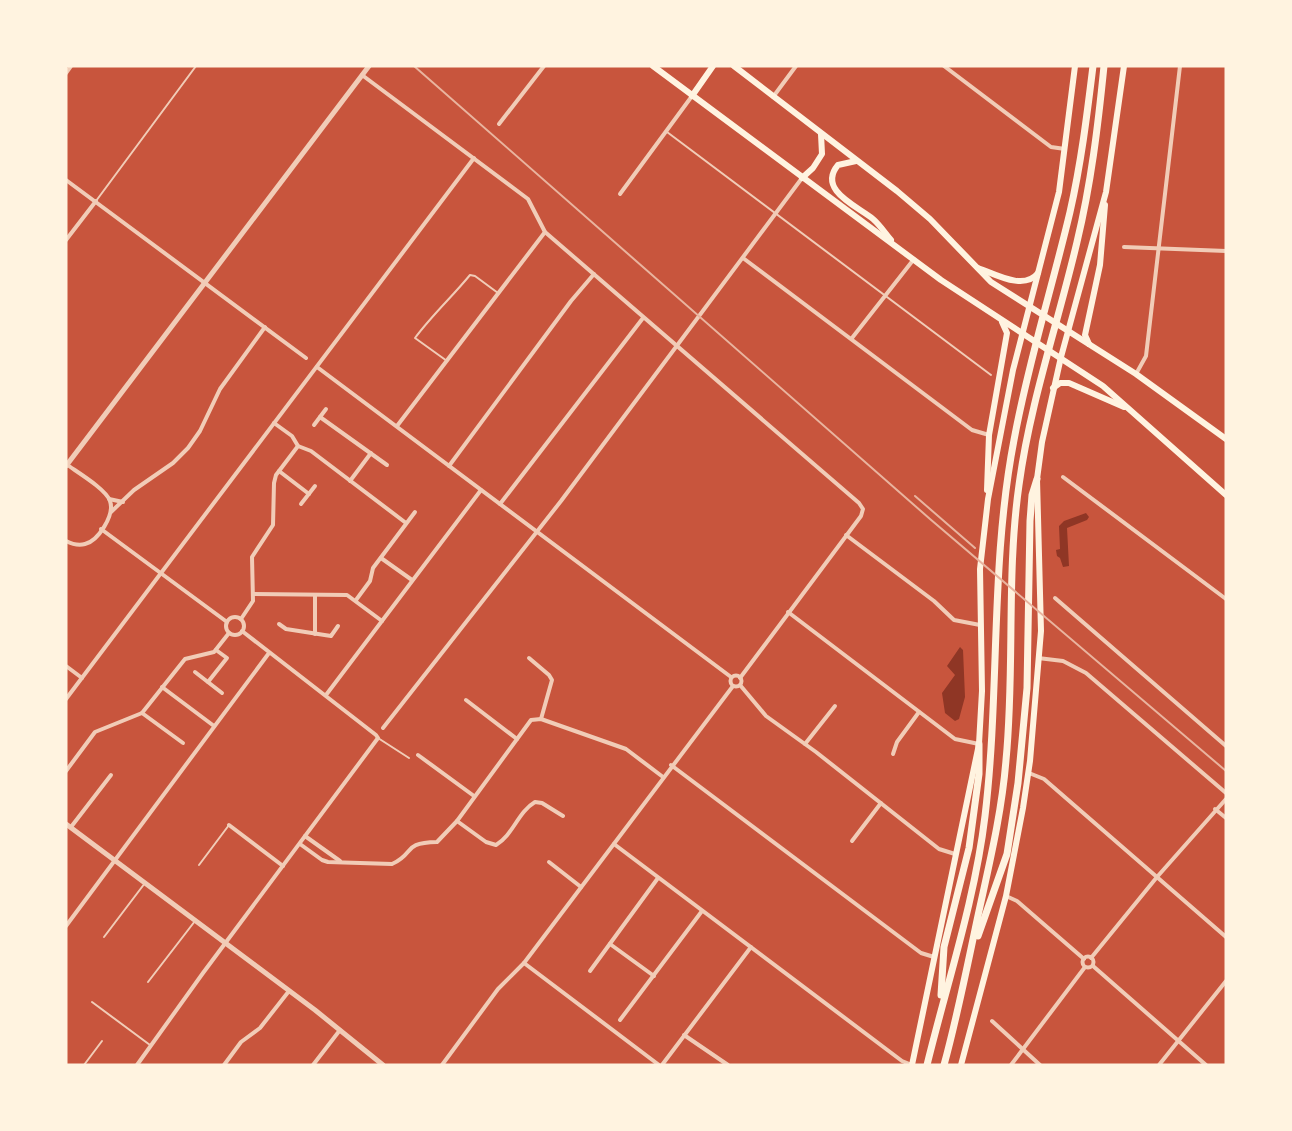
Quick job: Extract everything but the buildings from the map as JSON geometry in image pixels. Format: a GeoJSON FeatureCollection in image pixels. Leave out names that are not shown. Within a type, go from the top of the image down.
{"type":"FeatureCollection","features":[{"type":"Feature","properties":{"kind":"highway"},"geometry":{"type":"LineString","coordinates":[[927,1065],[968,906],[985,818],[992,729],[1000,542],[1014,440],[1070,212],[1084,145],[1093,66]]}},
{"type":"Feature","properties":{"kind":"highway"},"geometry":{"type":"LineString","coordinates":[[944,1065],[993,850],[1007,758],[1010,613],[1019,484],[1038,391],[1060,313],[1086,201],[1096,144],[1104,66]]}},
{"type":"Feature","properties":{"kind":"highway"},"geometry":{"type":"LineString","coordinates":[[969,960],[998,882],[1014,814],[1027,688],[1030,521],[1032,495],[1037,479]]}},
{"type":"Feature","properties":{"kind":"highway"},"geometry":{"type":"LineString","coordinates":[[940,1013],[944,947],[968,848],[980,774],[979,744]]}},
{"type":"Feature","properties":{"kind":"main road"},"geometry":{"type":"LineString","coordinates":[[653,66],[897,247],[995,316],[1059,355],[1134,412],[1226,495]]}},
{"type":"Feature","properties":{"kind":"main road"},"geometry":{"type":"LineString","coordinates":[[692,96],[713,66]]}},
{"type":"Feature","properties":{"kind":"main road"},"geometry":{"type":"LineString","coordinates":[[734,66],[930,219],[974,266],[996,286],[1136,374],[1226,439]]}},
{"type":"Feature","properties":{"kind":"main road"},"geometry":{"type":"LineString","coordinates":[[912,1065],[979,744],[982,691],[980,569],[988,499],[1009,387],[1056,204],[1075,66]]}},
{"type":"Feature","properties":{"kind":"main road"},"geometry":{"type":"LineString","coordinates":[[1092,347],[1085,336],[1100,265],[1106,192],[1124,66]]}},
{"type":"Feature","properties":{"kind":"main road"},"geometry":{"type":"LineString","coordinates":[[802,178],[813,168],[822,154],[821,134]]}},
{"type":"Feature","properties":{"kind":"main road"},"geometry":{"type":"LineString","coordinates":[[858,162],[839,164],[832,175],[834,187],[842,196],[875,221],[897,247]]}},
{"type":"Feature","properties":{"kind":"main road"},"geometry":{"type":"LineString","coordinates":[[961,1065],[1006,896],[1029,773],[1038,658],[1041,572],[1037,479],[1042,442],[1059,355],[1106,192]]}},
{"type":"Feature","properties":{"kind":"main road"},"geometry":{"type":"LineString","coordinates":[[974,266],[1020,281],[1031,280],[1038,273]]}},
{"type":"Feature","properties":{"kind":"main road"},"geometry":{"type":"LineString","coordinates":[[988,499],[986,470],[989,436],[1008,332],[1005,324],[995,316]]}},
{"type":"Feature","properties":{"kind":"main road"},"geometry":{"type":"LineString","coordinates":[[1053,388],[1061,383],[1073,384],[1134,412]]}},
{"type":"Feature","properties":{"kind":"street"},"geometry":{"type":"LineString","coordinates":[[66,73],[71,66]]}},
{"type":"Feature","properties":{"kind":"street"},"geometry":{"type":"LineString","coordinates":[[111,512],[109,499],[106,494],[67,465],[369,66]]}},
{"type":"Feature","properties":{"kind":"street"},"geometry":{"type":"LineString","coordinates":[[499,124],[544,66]]}},
{"type":"Feature","properties":{"kind":"street"},"geometry":{"type":"LineString","coordinates":[[773,97],[796,66]]}},
{"type":"Feature","properties":{"kind":"street"},"geometry":{"type":"LineString","coordinates":[[944,66],[1047,144],[1065,149]]}},
{"type":"Feature","properties":{"kind":"street"},"geometry":{"type":"LineString","coordinates":[[1136,374],[1146,356],[1180,66]]}},
{"type":"Feature","properties":{"kind":"street"},"geometry":{"type":"LineString","coordinates":[[362,75],[528,199],[545,232],[859,503],[863,509],[861,516],[740,678],[740,685],[766,716],[805,744],[939,849],[955,854]]}},
{"type":"Feature","properties":{"kind":"street"},"geometry":{"type":"LineString","coordinates":[[620,194],[692,96]]}},
{"type":"Feature","properties":{"kind":"street"},"geometry":{"type":"LineString","coordinates":[[66,698],[474,158]]}},
{"type":"Feature","properties":{"kind":"street"},"geometry":{"type":"LineString","coordinates":[[383,728],[537,532],[802,178]]}},
{"type":"Feature","properties":{"kind":"street"},"geometry":{"type":"LineString","coordinates":[[66,180],[306,358]]}},
{"type":"Feature","properties":{"kind":"street"},"geometry":{"type":"LineString","coordinates":[[66,240],[96,201]]}},
{"type":"Feature","properties":{"kind":"street"},"geometry":{"type":"LineString","coordinates":[[397,426],[545,232]]}},
{"type":"Feature","properties":{"kind":"street"},"geometry":{"type":"LineString","coordinates":[[1124,247],[1226,251]]}},
{"type":"Feature","properties":{"kind":"street"},"geometry":{"type":"LineString","coordinates":[[743,258],[972,430],[989,436]]}},
{"type":"Feature","properties":{"kind":"street"},"geometry":{"type":"LineString","coordinates":[[852,338],[914,259]]}},
{"type":"Feature","properties":{"kind":"street"},"geometry":{"type":"LineString","coordinates":[[448,466],[571,301],[594,274]]}},
{"type":"Feature","properties":{"kind":"street"},"geometry":{"type":"LineString","coordinates":[[500,504],[644,318]]}},
{"type":"Feature","properties":{"kind":"street"},"geometry":{"type":"LineString","coordinates":[[66,541],[74,545],[84,545],[92,541],[111,512],[134,490],[173,463],[188,448],[200,431],[220,389],[265,327]]}},
{"type":"Feature","properties":{"kind":"street"},"geometry":{"type":"LineString","coordinates":[[317,367],[732,677],[737,676],[740,678]]}},
{"type":"Feature","properties":{"kind":"street"},"geometry":{"type":"LineString","coordinates":[[314,424],[326,409]]}},
{"type":"Feature","properties":{"kind":"street"},"geometry":{"type":"LineString","coordinates":[[320,416],[387,466]]}},
{"type":"Feature","properties":{"kind":"street"},"geometry":{"type":"LineString","coordinates":[[274,423],[292,436],[298,446],[310,451],[406,523]]}},
{"type":"Feature","properties":{"kind":"street"},"geometry":{"type":"LineString","coordinates":[[240,619],[253,602],[252,557],[273,525],[274,483],[279,471],[298,446]]}},
{"type":"Feature","properties":{"kind":"street"},"geometry":{"type":"LineString","coordinates":[[350,481],[370,453]]}},
{"type":"Feature","properties":{"kind":"street"},"geometry":{"type":"LineString","coordinates":[[279,471],[309,494]]}},
{"type":"Feature","properties":{"kind":"street"},"geometry":{"type":"LineString","coordinates":[[1063,477],[1226,599]]}},
{"type":"Feature","properties":{"kind":"street"},"geometry":{"type":"LineString","coordinates":[[301,504],[315,486]]}},
{"type":"Feature","properties":{"kind":"street"},"geometry":{"type":"LineString","coordinates":[[326,694],[481,490]]}},
{"type":"Feature","properties":{"kind":"street"},"geometry":{"type":"LineString","coordinates":[[109,499],[122,502]]}},
{"type":"Feature","properties":{"kind":"street"},"geometry":{"type":"LineString","coordinates":[[356,600],[370,580],[373,568],[416,512]]}},
{"type":"Feature","properties":{"kind":"street"},"geometry":{"type":"LineString","coordinates":[[101,529],[227,622]]}},
{"type":"Feature","properties":{"kind":"street"},"geometry":{"type":"LineString","coordinates":[[846,534],[934,601],[946,614],[965,624],[980,625]]}},
{"type":"Feature","properties":{"kind":"street"},"geometry":{"type":"LineString","coordinates":[[381,558],[412,580]]}},
{"type":"Feature","properties":{"kind":"street"},"geometry":{"type":"LineString","coordinates":[[254,594],[347,595],[382,621]]}},
{"type":"Feature","properties":{"kind":"street"},"geometry":{"type":"LineString","coordinates":[[314,634],[315,594]]}},
{"type":"Feature","properties":{"kind":"street"},"geometry":{"type":"LineString","coordinates":[[1055,598],[1226,746]]}},
{"type":"Feature","properties":{"kind":"street"},"geometry":{"type":"LineString","coordinates":[[788,612],[955,739],[979,744]]}},
{"type":"Feature","properties":{"kind":"street"},"geometry":{"type":"LineString","coordinates":[[234,617],[240,619],[244,625],[242,631],[235,635],[229,633],[226,628],[227,622],[234,617]]}},
{"type":"Feature","properties":{"kind":"street"},"geometry":{"type":"LineString","coordinates":[[279,624],[286,629],[331,636],[338,626]]}},
{"type":"Feature","properties":{"kind":"street"},"geometry":{"type":"LineString","coordinates":[[137,1065],[225,943],[378,738],[326,694],[242,631]]}},
{"type":"Feature","properties":{"kind":"street"},"geometry":{"type":"LineString","coordinates":[[66,771],[95,732],[142,713],[185,660],[209,654],[216,650],[229,633]]}},
{"type":"Feature","properties":{"kind":"street"},"geometry":{"type":"LineString","coordinates":[[208,682],[226,658],[216,650]]}},
{"type":"Feature","properties":{"kind":"street"},"geometry":{"type":"LineString","coordinates":[[66,926],[269,653]]}},
{"type":"Feature","properties":{"kind":"street"},"geometry":{"type":"LineString","coordinates":[[529,658],[549,675],[552,680],[541,718]]}},
{"type":"Feature","properties":{"kind":"street"},"geometry":{"type":"LineString","coordinates":[[1038,658],[1063,662],[1086,673],[1226,793]]}},
{"type":"Feature","properties":{"kind":"street"},"geometry":{"type":"LineString","coordinates":[[66,666],[82,678]]}},
{"type":"Feature","properties":{"kind":"street"},"geometry":{"type":"LineString","coordinates":[[195,672],[222,693]]}},
{"type":"Feature","properties":{"kind":"street"},"geometry":{"type":"LineString","coordinates":[[732,677],[730,681],[733,686]]}},
{"type":"Feature","properties":{"kind":"street"},"geometry":{"type":"LineString","coordinates":[[442,1065],[498,989],[524,962],[733,686],[740,685]]}},
{"type":"Feature","properties":{"kind":"street"},"geometry":{"type":"LineString","coordinates":[[162,687],[214,726]]}},
{"type":"Feature","properties":{"kind":"street"},"geometry":{"type":"LineString","coordinates":[[466,700],[517,739]]}},
{"type":"Feature","properties":{"kind":"street"},"geometry":{"type":"LineString","coordinates":[[805,744],[835,706]]}},
{"type":"Feature","properties":{"kind":"street"},"geometry":{"type":"LineString","coordinates":[[893,754],[897,742],[919,712]]}},
{"type":"Feature","properties":{"kind":"street"},"geometry":{"type":"LineString","coordinates":[[142,713],[183,744]]}},
{"type":"Feature","properties":{"kind":"street"},"geometry":{"type":"LineString","coordinates":[[300,844],[322,860],[392,864],[400,860],[410,846],[419,842],[437,842],[443,838],[458,820],[532,720],[541,718],[626,749],[663,777]]}},
{"type":"Feature","properties":{"kind":"street"},"geometry":{"type":"LineString","coordinates":[[418,755],[474,796]]}},
{"type":"Feature","properties":{"kind":"street"},"geometry":{"type":"LineString","coordinates":[[671,766],[921,953],[934,958]]}},
{"type":"Feature","properties":{"kind":"street"},"geometry":{"type":"LineString","coordinates":[[1029,773],[1044,779],[1226,937]]}},
{"type":"Feature","properties":{"kind":"street"},"geometry":{"type":"LineString","coordinates":[[111,775],[68,826],[289,991],[383,1065]]}},
{"type":"Feature","properties":{"kind":"street"},"geometry":{"type":"LineString","coordinates":[[1006,896],[1017,900],[1084,959],[1091,958],[1157,877],[1215,809],[1226,799]]}},
{"type":"Feature","properties":{"kind":"street"},"geometry":{"type":"LineString","coordinates":[[458,820],[486,842],[496,845],[503,841],[528,806],[535,802],[542,803],[563,816]]}},
{"type":"Feature","properties":{"kind":"street"},"geometry":{"type":"LineString","coordinates":[[852,841],[881,804]]}},
{"type":"Feature","properties":{"kind":"street"},"geometry":{"type":"LineString","coordinates":[[1215,809],[1226,818]]}},
{"type":"Feature","properties":{"kind":"street"},"geometry":{"type":"LineString","coordinates":[[230,824],[283,866]]}},
{"type":"Feature","properties":{"kind":"street"},"geometry":{"type":"LineString","coordinates":[[306,836],[342,862]]}},
{"type":"Feature","properties":{"kind":"street"},"geometry":{"type":"LineString","coordinates":[[614,844],[902,1060],[912,1065]]}},
{"type":"Feature","properties":{"kind":"street"},"geometry":{"type":"LineString","coordinates":[[549,862],[581,887]]}},
{"type":"Feature","properties":{"kind":"street"},"geometry":{"type":"LineString","coordinates":[[590,971],[658,878]]}},
{"type":"Feature","properties":{"kind":"street"},"geometry":{"type":"LineString","coordinates":[[620,1020],[702,910]]}},
{"type":"Feature","properties":{"kind":"street"},"geometry":{"type":"LineString","coordinates":[[610,944],[654,976]]}},
{"type":"Feature","properties":{"kind":"street"},"geometry":{"type":"LineString","coordinates":[[524,962],[660,1065],[751,947]]}},
{"type":"Feature","properties":{"kind":"street"},"geometry":{"type":"LineString","coordinates":[[1091,958],[1093,966],[1206,1065]]}},
{"type":"Feature","properties":{"kind":"street"},"geometry":{"type":"LineString","coordinates":[[1084,959],[1082,964],[1085,967]]}},
{"type":"Feature","properties":{"kind":"street"},"geometry":{"type":"LineString","coordinates":[[1011,1065],[1085,967],[1093,966]]}},
{"type":"Feature","properties":{"kind":"street"},"geometry":{"type":"LineString","coordinates":[[1159,1065],[1226,981]]}},
{"type":"Feature","properties":{"kind":"street"},"geometry":{"type":"LineString","coordinates":[[224,1065],[241,1042],[260,1028],[289,991]]}},
{"type":"Feature","properties":{"kind":"street"},"geometry":{"type":"LineString","coordinates":[[992,1021],[1040,1065]]}},
{"type":"Feature","properties":{"kind":"street"},"geometry":{"type":"LineString","coordinates":[[313,1065],[340,1030]]}},
{"type":"Feature","properties":{"kind":"street"},"geometry":{"type":"LineString","coordinates":[[684,1034],[728,1065]]}},
{"type":"Feature","properties":{"kind":"lane"},"geometry":{"type":"LineString","coordinates":[[96,201],[196,66]]}},
{"type":"Feature","properties":{"kind":"lane"},"geometry":{"type":"LineString","coordinates":[[667,131],[991,375]]}},
{"type":"Feature","properties":{"kind":"lane"},"geometry":{"type":"LineString","coordinates":[[447,361],[415,338],[443,303],[470,276],[475,276],[498,293]]}},
{"type":"Feature","properties":{"kind":"lane"},"geometry":{"type":"LineString","coordinates":[[378,738],[409,758]]}},
{"type":"Feature","properties":{"kind":"lane"},"geometry":{"type":"LineString","coordinates":[[199,864],[230,824]]}},
{"type":"Feature","properties":{"kind":"lane"},"geometry":{"type":"LineString","coordinates":[[104,937],[145,883]]}},
{"type":"Feature","properties":{"kind":"lane"},"geometry":{"type":"LineString","coordinates":[[148,982],[195,921]]}},
{"type":"Feature","properties":{"kind":"lane"},"geometry":{"type":"LineString","coordinates":[[92,1002],[152,1046]]}},
{"type":"Feature","properties":{"kind":"lane"},"geometry":{"type":"LineString","coordinates":[[84,1065],[102,1041]]}},
{"type":"Feature","properties":{"kind":"shaded area"},"geometry":{"type":"Polygon","coordinates":[[[1086,513],[1089,517],[1087,520],[1067,528],[1069,566],[1063,567],[1056,550],[1060,549],[1059,526],[1064,521],[1086,513]]]}},
{"type":"Feature","properties":{"kind":"shaded area"},"geometry":{"type":"Polygon","coordinates":[[[960,647],[963,650],[965,697],[959,719],[955,721],[945,713],[942,693],[955,675],[947,666],[960,647]]]}},
{"type":"Feature","properties":{"kind":"railway"},"geometry":{"type":"LineString","coordinates":[[414,66],[930,519],[1226,771]]}},
{"type":"Feature","properties":{"kind":"railway"},"geometry":{"type":"LineString","coordinates":[[915,496],[975,548]]}}]}
